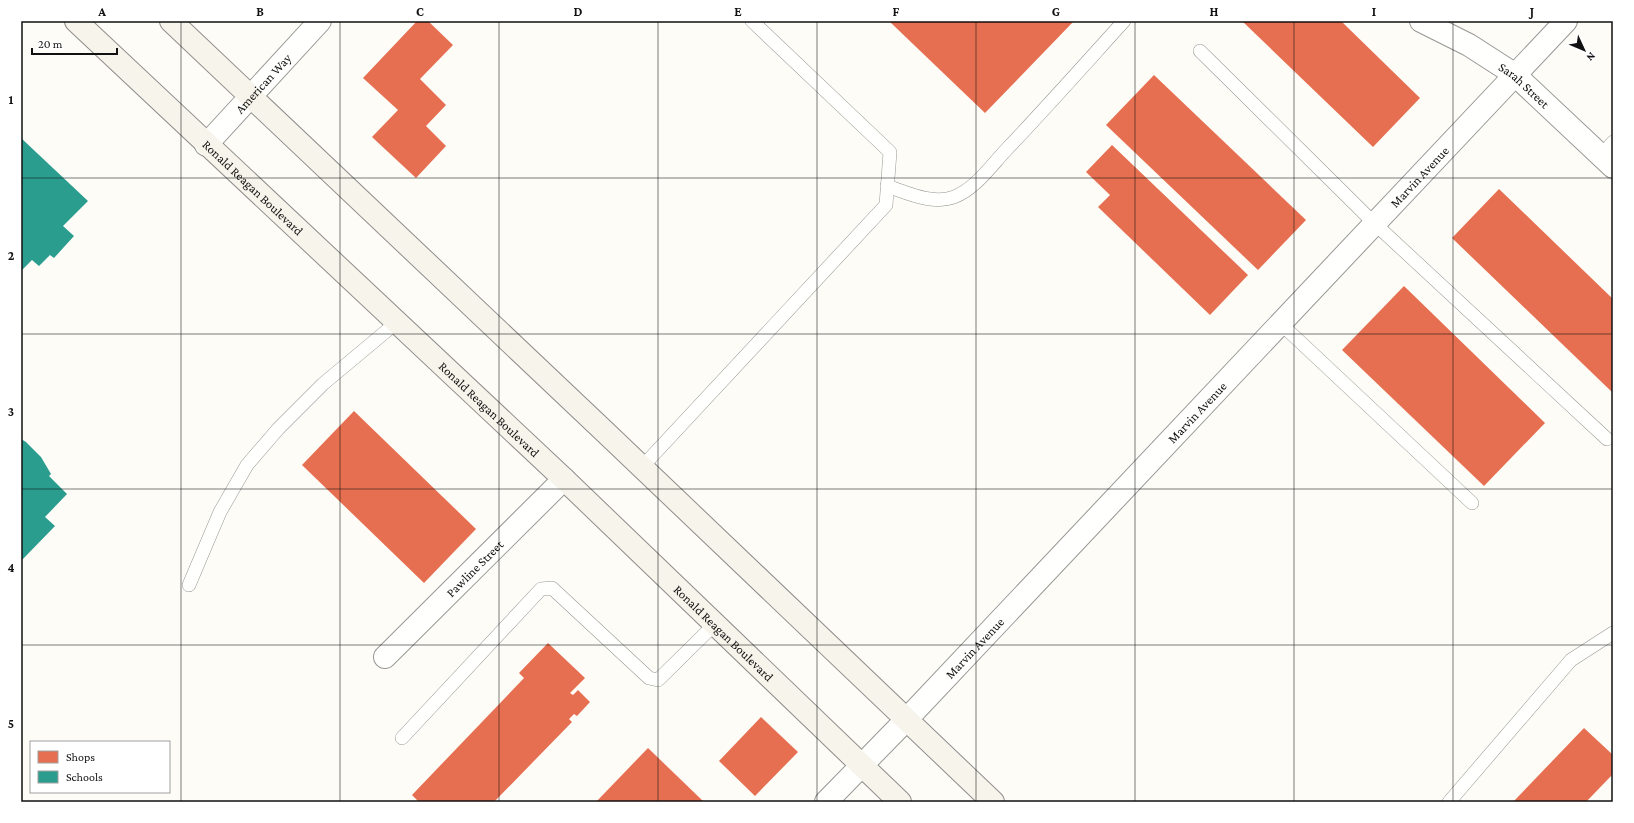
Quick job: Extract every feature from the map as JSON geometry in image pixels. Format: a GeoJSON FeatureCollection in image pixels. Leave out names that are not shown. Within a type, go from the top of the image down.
{"type":"FeatureCollection","features":[{"type":"Feature","properties":{"kind":"main road","name":"Ronald Reagan Boulevard"},"geometry":{"type":"LineString","coordinates":[[76,21],[396,323],[564,479],[860,766],[900,802]]}},
{"type":"Feature","properties":{"kind":"main road"},"geometry":{"type":"LineString","coordinates":[[171,21],[993,802]]}},
{"type":"Feature","properties":{"kind":"street","name":"American Way"},"geometry":{"type":"LineString","coordinates":[[206,144],[320,21]]}},
{"type":"Feature","properties":{"kind":"street","name":"Sarah Street"},"geometry":{"type":"LineString","coordinates":[[1421,21],[1469,45],[1514,74],[1609,155]]}},
{"type":"Feature","properties":{"kind":"street","name":"Marvin Avenue"},"geometry":{"type":"LineString","coordinates":[[826,802],[906,720],[1514,74],[1566,21]]}},
{"type":"Feature","properties":{"kind":"street","name":"Pawline Street"},"geometry":{"type":"LineString","coordinates":[[385,657],[564,479]]}},
{"type":"Feature","properties":{"kind":"lane"},"geometry":{"type":"LineString","coordinates":[[642,467],[886,205],[890,152],[752,21]]}},
{"type":"Feature","properties":{"kind":"lane"},"geometry":{"type":"LineString","coordinates":[[887,186],[924,198],[938,200],[954,197],[967,190],[1012,144],[1124,21]]}},
{"type":"Feature","properties":{"kind":"lane"},"geometry":{"type":"LineString","coordinates":[[1200,51],[1374,223],[1607,439]]}},
{"type":"Feature","properties":{"kind":"lane"},"geometry":{"type":"LineString","coordinates":[[189,585],[220,512],[246,465],[278,429],[323,384],[396,323]]}},
{"type":"Feature","properties":{"kind":"lane"},"geometry":{"type":"LineString","coordinates":[[1280,323],[1472,503]]}},
{"type":"Feature","properties":{"kind":"lane"},"geometry":{"type":"LineString","coordinates":[[402,738],[541,589],[552,588],[649,678],[658,680],[714,625]]}},
{"type":"Feature","properties":{"kind":"lane"},"geometry":{"type":"LineString","coordinates":[[1449,802],[1571,660],[1613,633]]}},
{"type":"Feature","properties":{"kind":"building: Shops"},"geometry":{"type":"Polygon","coordinates":[[[417,21],[428,21],[453,45],[420,79],[446,105],[426,126],[446,146],[416,178],[372,137],[398,110],[363,78],[417,21]]]}},
{"type":"Feature","properties":{"kind":"building: Shops"},"geometry":{"type":"Polygon","coordinates":[[[889,21],[1074,21],[985,113],[889,21]]]}},
{"type":"Feature","properties":{"kind":"building: Shops"},"geometry":{"type":"Polygon","coordinates":[[[1242,21],[1341,21],[1420,98],[1373,147],[1242,21]]]}},
{"type":"Feature","properties":{"kind":"building: Shops"},"geometry":{"type":"Polygon","coordinates":[[[1154,75],[1306,220],[1258,270],[1106,125],[1154,75]]]}},
{"type":"Feature","properties":{"kind":"building: Shops"},"geometry":{"type":"Polygon","coordinates":[[[1112,145],[1248,275],[1210,315],[1098,207],[1110,195],[1086,172],[1112,145]]]}},
{"type":"Feature","properties":{"kind":"building: Shops"},"geometry":{"type":"Polygon","coordinates":[[[1499,189],[1613,299],[1613,393],[1452,238],[1499,189]]]}},
{"type":"Feature","properties":{"kind":"building: Shops"},"geometry":{"type":"Polygon","coordinates":[[[1404,286],[1545,423],[1484,486],[1342,350],[1404,286]]]}},
{"type":"Feature","properties":{"kind":"building: Shops"},"geometry":{"type":"Polygon","coordinates":[[[354,411],[476,529],[424,583],[302,465],[354,411]]]}},
{"type":"Feature","properties":{"kind":"building: Shops"},"geometry":{"type":"Polygon","coordinates":[[[548,643],[585,678],[570,693],[573,695],[578,690],[590,702],[577,716],[574,714],[569,719],[572,722],[494,802],[419,802],[412,795],[524,678],[519,673],[548,643]]]}},
{"type":"Feature","properties":{"kind":"building: Shops"},"geometry":{"type":"Polygon","coordinates":[[[761,717],[798,752],[755,796],[719,761],[761,717]]]}},
{"type":"Feature","properties":{"kind":"building: Shops"},"geometry":{"type":"Polygon","coordinates":[[[1584,728],[1613,755],[1613,774],[1586,802],[1513,802],[1584,728]]]}},
{"type":"Feature","properties":{"kind":"building: Shops"},"geometry":{"type":"Polygon","coordinates":[[[648,748],[704,802],[596,802],[648,748]]]}},
{"type":"Feature","properties":{"kind":"building: Schools"},"geometry":{"type":"Polygon","coordinates":[[[21,138],[88,201],[63,226],[74,236],[54,258],[50,255],[39,266],[32,260],[21,271],[21,138]]]}},
{"type":"Feature","properties":{"kind":"building: Schools"},"geometry":{"type":"Polygon","coordinates":[[[21,439],[41,457],[51,474],[49,476],[67,494],[45,517],[55,526],[21,561],[21,439]]]}}]}
